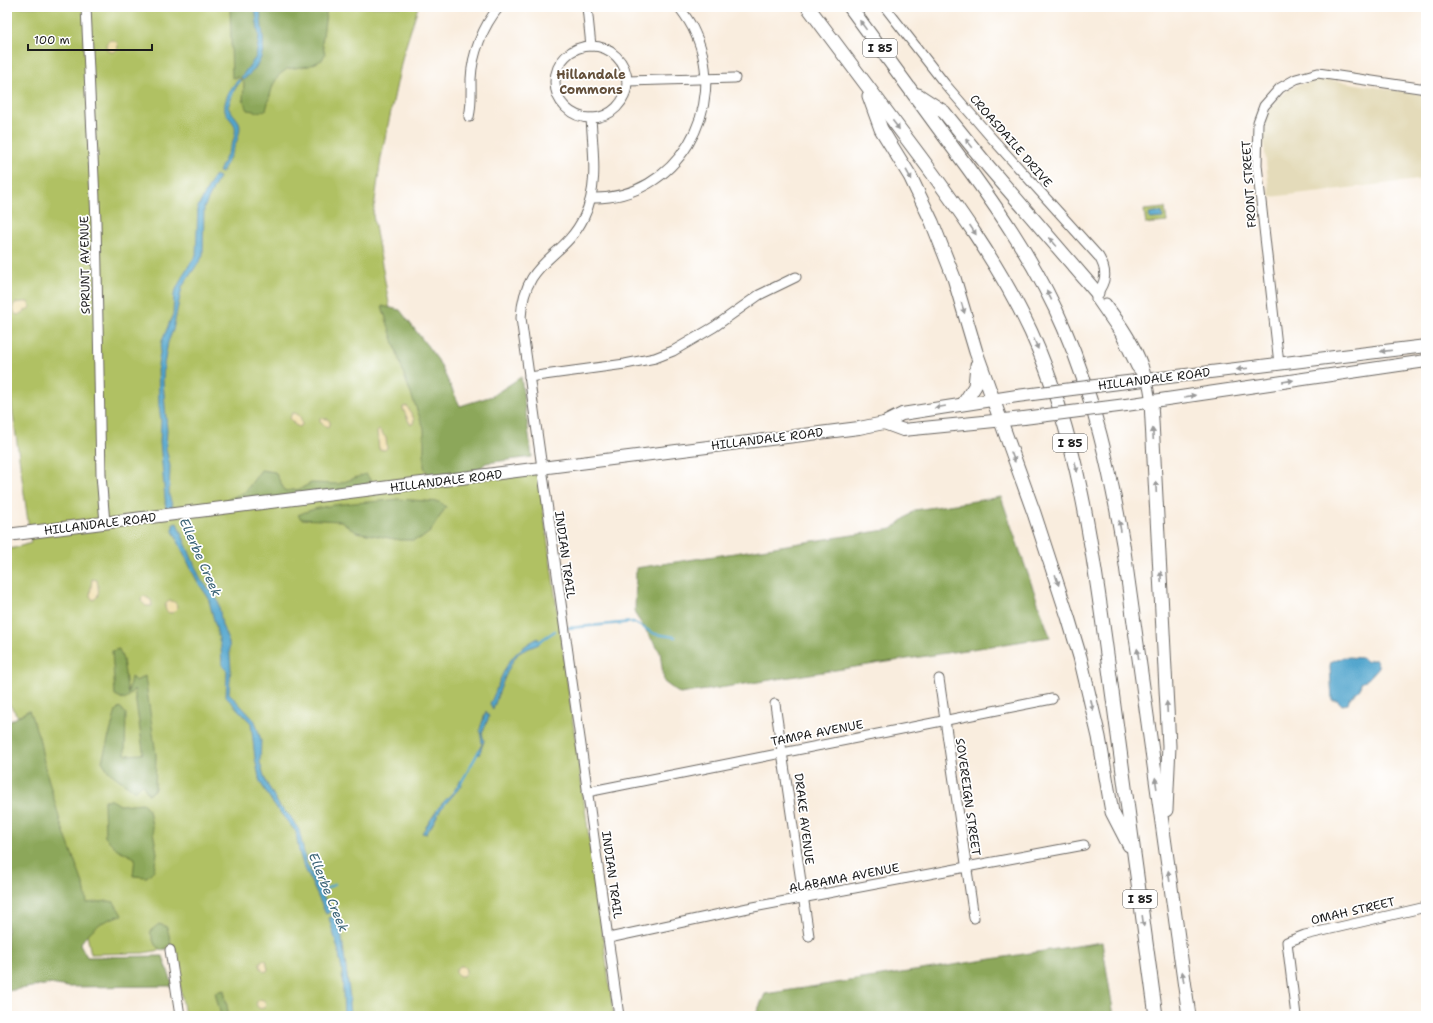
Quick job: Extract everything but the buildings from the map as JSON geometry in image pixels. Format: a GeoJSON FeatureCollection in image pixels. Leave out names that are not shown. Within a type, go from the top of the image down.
{"type":"FeatureCollection","features":[{"type":"Feature","properties":{"kind":"highway","name":"I 85"},"geometry":{"type":"LineString","coordinates":[[808,7],[955,204],[980,241],[1021,312],[1056,396],[1066,429],[1083,502],[1107,659],[1156,1016]]}},
{"type":"Feature","properties":{"kind":"highway","name":"I 85"},"geometry":{"type":"LineString","coordinates":[[850,7],[997,208],[1031,263],[1064,328],[1091,399],[1109,468],[1123,544],[1189,1016]]}},
{"type":"Feature","properties":{"kind":"highway"},"geometry":{"type":"LineString","coordinates":[[865,83],[882,130],[910,176],[932,222],[954,278],[976,352],[993,399],[999,421],[1034,513],[1080,657],[1099,737],[1112,812],[1134,855]]}},
{"type":"Feature","properties":{"kind":"highway"},"geometry":{"type":"LineString","coordinates":[[911,90],[944,112],[987,166],[1097,293]]}},
{"type":"Feature","properties":{"kind":"highway"},"geometry":{"type":"LineString","coordinates":[[964,403],[976,382],[976,352]]}},
{"type":"Feature","properties":{"kind":"highway"},"geometry":{"type":"LineString","coordinates":[[1151,402],[1169,746],[1166,849]]}},
{"type":"Feature","properties":{"kind":"main road","name":"HILLANDALE ROAD"},"geometry":{"type":"LineString","coordinates":[[7,535],[884,423],[902,414],[964,403],[1425,346]]}},
{"type":"Feature","properties":{"kind":"main road","name":"HILLANDALE ROAD"},"geometry":{"type":"LineString","coordinates":[[884,423],[903,430],[999,421],[1151,402],[1426,360]]}},
{"type":"Feature","properties":{"kind":"street","name":"SPRUNT AVENUE"},"geometry":{"type":"LineString","coordinates":[[86,7],[96,220],[102,475],[105,523]]}},
{"type":"Feature","properties":{"kind":"street"},"geometry":{"type":"LineString","coordinates":[[469,117],[471,110],[471,78],[479,43],[485,28],[499,7]]}},
{"type":"Feature","properties":{"kind":"street"},"geometry":{"type":"LineString","coordinates":[[587,7],[591,46]]}},
{"type":"Feature","properties":{"kind":"street"},"geometry":{"type":"LineString","coordinates":[[592,198],[618,197],[639,190],[659,178],[676,161],[696,132],[702,116],[706,97],[704,61],[696,33],[679,7]]}},
{"type":"Feature","properties":{"kind":"street","name":"CROASDAILE DRIVE"},"geometry":{"type":"LineString","coordinates":[[885,7],[974,118],[1099,257],[1106,274],[1103,286],[1097,293]]}},
{"type":"Feature","properties":{"kind":"street"},"geometry":{"type":"LineString","coordinates":[[591,46],[606,49],[613,54],[623,66],[627,81],[624,97],[614,110],[602,116],[591,118],[576,114],[566,108],[559,98],[555,82],[558,66],[568,54],[575,49],[591,46]]}},
{"type":"Feature","properties":{"kind":"street","name":"FRONT STREET"},"geometry":{"type":"LineString","coordinates":[[1279,364],[1257,165],[1258,122],[1264,106],[1269,98],[1286,85],[1300,77],[1318,73],[1426,89]]}},
{"type":"Feature","properties":{"kind":"street"},"geometry":{"type":"LineString","coordinates":[[627,81],[735,78]]}},
{"type":"Feature","properties":{"kind":"street","name":"INDIAN TRAIL"},"geometry":{"type":"LineString","coordinates":[[591,118],[594,165],[592,198],[576,230],[569,239],[541,265],[527,286],[521,305],[520,318],[619,1016]]}},
{"type":"Feature","properties":{"kind":"street"},"geometry":{"type":"LineString","coordinates":[[528,377],[625,364],[661,356],[687,344],[759,295],[796,277]]}},
{"type":"Feature","properties":{"kind":"street"},"geometry":{"type":"LineString","coordinates":[[1097,293],[1115,314],[1128,335],[1143,366],[1151,402]]}},
{"type":"Feature","properties":{"kind":"street"},"geometry":{"type":"LineString","coordinates":[[1425,346],[1426,360]]}},
{"type":"Feature","properties":{"kind":"street","name":"SOVEREIGN STREET"},"geometry":{"type":"LineString","coordinates":[[939,679],[974,918]]}},
{"type":"Feature","properties":{"kind":"street","name":"TAMPA AVENUE"},"geometry":{"type":"LineString","coordinates":[[587,792],[1052,699]]}},
{"type":"Feature","properties":{"kind":"street","name":"DRAKE AVENUE"},"geometry":{"type":"LineString","coordinates":[[775,704],[783,752],[802,898],[809,936]]}},
{"type":"Feature","properties":{"kind":"street","name":"ALABAMA AVENUE"},"geometry":{"type":"LineString","coordinates":[[609,938],[802,898],[1084,844]]}},
{"type":"Feature","properties":{"kind":"street","name":"OMAH STREET"},"geometry":{"type":"LineString","coordinates":[[1296,1016],[1287,942],[1305,935],[1426,907]]}},
{"type":"Feature","properties":{"kind":"street"},"geometry":{"type":"LineString","coordinates":[[170,950],[180,1016]]}},
{"type":"Feature","properties":{"kind":"shaded area"},"geometry":{"type":"Polygon","coordinates":[[[1317,80],[1331,80],[1426,95],[1426,179],[1270,197],[1263,136],[1266,118],[1275,102],[1287,91],[1297,85],[1317,80]]]}},
{"type":"Feature","properties":{"kind":"green space"},"geometry":{"type":"Polygon","coordinates":[[[7,7],[418,7],[403,55],[381,158],[373,215],[394,331],[412,381],[440,486],[538,472],[614,1016],[185,1016],[174,948],[143,953],[91,954],[79,898],[31,735],[7,701],[7,550],[31,543],[7,371],[7,7]]]}},
{"type":"Feature","properties":{"kind":"green space"},"geometry":{"type":"Polygon","coordinates":[[[230,7],[327,7],[322,43],[325,54],[322,60],[309,66],[287,69],[279,75],[273,85],[266,110],[258,112],[248,110],[243,100],[244,83],[239,77],[232,78],[230,7]]]}},
{"type":"Feature","properties":{"kind":"green space"},"geometry":{"type":"Polygon","coordinates":[[[1165,208],[1167,222],[1146,224],[1144,210],[1165,208]]]}},
{"type":"Feature","properties":{"kind":"green space"},"geometry":{"type":"Polygon","coordinates":[[[382,306],[400,310],[438,360],[460,406],[492,396],[521,377],[532,457],[486,463],[472,476],[432,479],[424,467],[424,429],[405,378],[382,306]]]}},
{"type":"Feature","properties":{"kind":"green space"},"geometry":{"type":"Polygon","coordinates":[[[261,470],[275,472],[285,491],[300,489],[311,483],[338,484],[366,474],[371,481],[357,489],[217,504],[245,492],[261,470]]]}},
{"type":"Feature","properties":{"kind":"green space"},"geometry":{"type":"Polygon","coordinates":[[[1001,497],[1050,637],[680,694],[664,682],[660,652],[635,614],[636,568],[892,529],[915,510],[1001,497]]]}},
{"type":"Feature","properties":{"kind":"green space"},"geometry":{"type":"Polygon","coordinates":[[[398,499],[440,502],[446,507],[430,532],[422,538],[413,540],[400,540],[356,532],[341,521],[301,519],[298,515],[310,510],[334,505],[398,499]]]}},
{"type":"Feature","properties":{"kind":"green space"},"geometry":{"type":"Polygon","coordinates":[[[119,649],[123,660],[128,694],[131,677],[136,681],[145,676],[156,755],[155,789],[149,795],[142,784],[135,791],[109,772],[102,761],[116,711],[120,707],[126,714],[125,754],[142,754],[143,750],[134,689],[125,700],[115,695],[112,651],[119,649]]]}},
{"type":"Feature","properties":{"kind":"green space"},"geometry":{"type":"Polygon","coordinates":[[[29,710],[39,737],[45,767],[61,824],[84,886],[87,903],[114,902],[122,915],[98,925],[80,944],[87,957],[163,956],[173,986],[68,987],[50,984],[7,991],[7,723],[29,710]]]}},
{"type":"Feature","properties":{"kind":"green space"},"geometry":{"type":"Polygon","coordinates":[[[104,800],[112,800],[120,805],[143,803],[149,810],[157,853],[154,870],[147,877],[133,876],[135,858],[117,849],[105,837],[104,800]]]}},
{"type":"Feature","properties":{"kind":"green space"},"geometry":{"type":"Polygon","coordinates":[[[159,924],[167,927],[171,943],[162,951],[155,945],[150,931],[159,924]]]}},
{"type":"Feature","properties":{"kind":"green space"},"geometry":{"type":"Polygon","coordinates":[[[1102,942],[1114,1016],[755,1016],[765,994],[1102,942]]]}},
{"type":"Feature","properties":{"kind":"green space"},"geometry":{"type":"Polygon","coordinates":[[[224,990],[229,1016],[221,1016],[215,992],[224,990]]]}},
{"type":"Feature","properties":{"kind":"sand"},"geometry":{"type":"Polygon","coordinates":[[[110,40],[114,40],[118,46],[114,52],[110,52],[106,48],[106,44],[110,40]]]}},
{"type":"Feature","properties":{"kind":"sand"},"geometry":{"type":"Polygon","coordinates":[[[28,302],[31,307],[18,315],[15,314],[13,306],[15,303],[28,302]]]}},
{"type":"Feature","properties":{"kind":"sand"},"geometry":{"type":"Polygon","coordinates":[[[407,406],[414,419],[413,424],[410,424],[403,409],[403,407],[407,406]]]}},
{"type":"Feature","properties":{"kind":"sand"},"geometry":{"type":"Polygon","coordinates":[[[292,413],[297,414],[301,418],[302,425],[299,427],[295,425],[290,418],[292,413]]]}},
{"type":"Feature","properties":{"kind":"sand"},"geometry":{"type":"Polygon","coordinates":[[[320,418],[328,419],[330,425],[327,427],[320,422],[320,418]]]}},
{"type":"Feature","properties":{"kind":"sand"},"geometry":{"type":"Polygon","coordinates":[[[379,430],[386,438],[387,448],[385,450],[379,449],[377,432],[379,430]]]}},
{"type":"Feature","properties":{"kind":"sand"},"geometry":{"type":"Polygon","coordinates":[[[92,579],[97,580],[98,589],[97,597],[93,600],[90,596],[92,579]]]}},
{"type":"Feature","properties":{"kind":"sand"},"geometry":{"type":"Polygon","coordinates":[[[144,596],[151,600],[152,606],[146,606],[141,601],[142,597],[144,596]]]}},
{"type":"Feature","properties":{"kind":"sand"},"geometry":{"type":"Polygon","coordinates":[[[171,601],[175,603],[177,607],[175,611],[171,613],[167,611],[165,607],[167,603],[171,601]]]}},
{"type":"Feature","properties":{"kind":"sand"},"geometry":{"type":"Polygon","coordinates":[[[266,960],[268,970],[265,972],[260,965],[260,962],[266,960]]]}},
{"type":"Feature","properties":{"kind":"sand"},"geometry":{"type":"Polygon","coordinates":[[[461,966],[466,971],[461,976],[456,971],[461,966]]]}},
{"type":"Feature","properties":{"kind":"sand"},"geometry":{"type":"Polygon","coordinates":[[[259,1000],[263,1000],[265,1004],[263,1008],[259,1008],[257,1006],[257,1002],[259,1000]]]}},
{"type":"Feature","properties":{"kind":"water"},"geometry":{"type":"Polygon","coordinates":[[[255,7],[260,8],[263,39],[262,56],[252,72],[243,80],[241,77],[256,57],[259,38],[255,7]]]}},
{"type":"Feature","properties":{"kind":"water"},"geometry":{"type":"Polygon","coordinates":[[[239,79],[241,81],[234,91],[228,107],[239,122],[239,133],[234,148],[222,173],[219,172],[235,134],[235,127],[226,113],[225,104],[230,90],[239,79]]]}},
{"type":"Feature","properties":{"kind":"water"},"geometry":{"type":"Polygon","coordinates":[[[215,175],[219,177],[204,208],[203,256],[182,287],[173,330],[168,342],[164,365],[163,381],[167,430],[166,448],[170,466],[169,495],[173,508],[166,510],[160,442],[161,420],[159,406],[158,365],[162,341],[173,314],[174,294],[184,273],[196,255],[198,207],[215,175]]]}},
{"type":"Feature","properties":{"kind":"water"},"geometry":{"type":"Polygon","coordinates":[[[1162,212],[1163,218],[1150,219],[1149,214],[1162,212]]]}},
{"type":"Feature","properties":{"kind":"water"},"geometry":{"type":"Polygon","coordinates":[[[177,523],[201,580],[218,600],[222,625],[229,643],[231,669],[229,693],[255,721],[261,740],[260,763],[266,782],[280,807],[290,816],[299,830],[306,862],[331,912],[326,914],[303,864],[299,852],[296,832],[274,805],[260,782],[255,758],[251,723],[226,697],[227,671],[222,665],[221,647],[208,597],[197,581],[173,531],[173,524],[177,523]]]}},
{"type":"Feature","properties":{"kind":"water"},"geometry":{"type":"Polygon","coordinates":[[[538,638],[539,644],[519,653],[511,664],[493,710],[490,704],[503,674],[512,658],[518,651],[538,638]]]}},
{"type":"Feature","properties":{"kind":"water"},"geometry":{"type":"Polygon","coordinates":[[[1348,657],[1362,658],[1367,662],[1370,660],[1376,660],[1379,667],[1368,679],[1361,682],[1360,689],[1349,699],[1348,704],[1342,705],[1337,700],[1332,700],[1330,667],[1331,662],[1348,657]]]}},
{"type":"Feature","properties":{"kind":"water"},"geometry":{"type":"Polygon","coordinates":[[[486,711],[489,717],[482,733],[484,741],[479,755],[477,753],[482,744],[480,729],[486,711]]]}},
{"type":"Feature","properties":{"kind":"water"},"geometry":{"type":"Polygon","coordinates":[[[461,780],[462,785],[441,809],[426,833],[427,834],[422,833],[439,807],[453,792],[461,780]]]}},
{"type":"Feature","properties":{"kind":"water"},"geometry":{"type":"Polygon","coordinates":[[[333,916],[341,931],[350,998],[350,1016],[344,1016],[342,970],[338,949],[329,918],[333,916]]]}},
{"type":"Feature","properties":{"kind":"waterway"},"geometry":{"type":"LineString","coordinates":[[568,628],[633,622],[655,634],[675,637]]}},
{"type":"Feature","properties":{"kind":"waterway"},"geometry":{"type":"LineString","coordinates":[[537,643],[555,631]]}},
{"type":"Feature","properties":{"kind":"waterway"},"geometry":{"type":"LineString","coordinates":[[461,783],[479,751]]}},
{"type":"Feature","properties":{"kind":"waterway","name":"Ellerbe Creek"},"geometry":{"type":"LineString","coordinates":[[319,893],[335,884]]}},
{"type":"Feature","properties":{"kind":"district","name":"Hillandale Commons"},"geometry":{"type":"Point","coordinates":[591,82]}}]}
